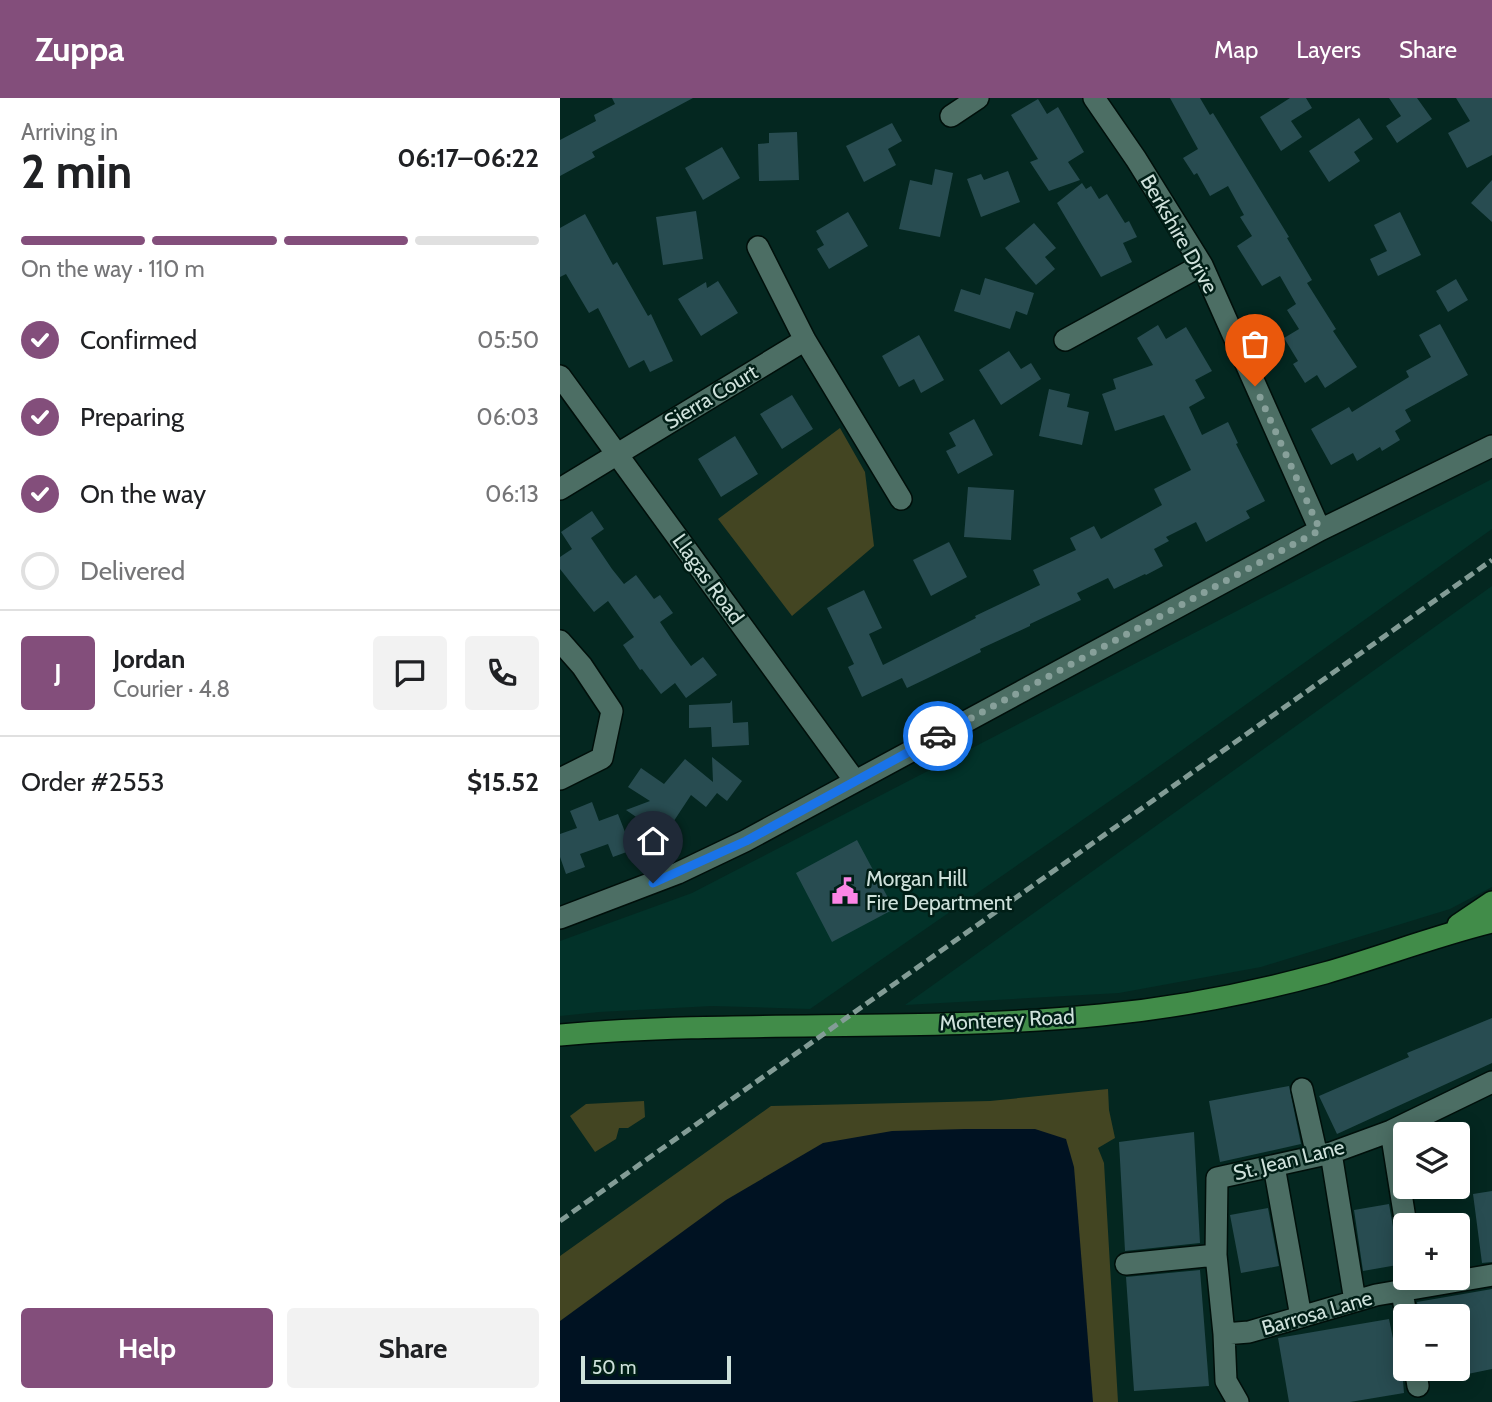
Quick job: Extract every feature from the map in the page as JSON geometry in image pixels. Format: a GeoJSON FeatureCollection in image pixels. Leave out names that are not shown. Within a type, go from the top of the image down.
{"type":"FeatureCollection","features":[{"type":"Feature","properties":{"kind":"main road","name":"Monterey Road"},"geometry":{"type":"LineString","coordinates":[[1445,934],[1492,902]]}},
{"type":"Feature","properties":{"kind":"main road","name":"Monterey Road"},"geometry":{"type":"LineString","coordinates":[[560,1035],[671,1027],[974,1023],[1102,1015],[1163,1007],[1273,986],[1492,922]]}},
{"type":"Feature","properties":{"kind":"street"},"geometry":{"type":"LineString","coordinates":[[951,116],[978,98]]}},
{"type":"Feature","properties":{"kind":"street","name":"Berkshire Drive"},"geometry":{"type":"LineString","coordinates":[[1094,98],[1136,159],[1202,265],[1320,530]]}},
{"type":"Feature","properties":{"kind":"street"},"geometry":{"type":"LineString","coordinates":[[758,247],[805,340],[901,499]]}},
{"type":"Feature","properties":{"kind":"street"},"geometry":{"type":"LineString","coordinates":[[1065,340],[1202,265]]}},
{"type":"Feature","properties":{"kind":"street","name":"Sierra Court"},"geometry":{"type":"LineString","coordinates":[[560,489],[805,340]]}},
{"type":"Feature","properties":{"kind":"street","name":"Llagas Road"},"geometry":{"type":"LineString","coordinates":[[560,376],[855,781]]}},
{"type":"Feature","properties":{"kind":"street"},"geometry":{"type":"LineString","coordinates":[[560,918],[678,873],[746,841],[1320,530],[1492,446]]}},
{"type":"Feature","properties":{"kind":"street"},"geometry":{"type":"LineString","coordinates":[[560,640],[582,666],[611,710],[601,758],[560,779]]}},
{"type":"Feature","properties":{"kind":"street","name":"St. Jean Lane"},"geometry":{"type":"LineString","coordinates":[[1238,1402],[1226,1381],[1216,1255],[1217,1178],[1324,1155],[1391,1131],[1492,1082]]}},
{"type":"Feature","properties":{"kind":"street"},"geometry":{"type":"LineString","coordinates":[[1302,1089],[1324,1155],[1355,1301]]}},
{"type":"Feature","properties":{"kind":"street"},"geometry":{"type":"LineString","coordinates":[[1391,1131],[1404,1213]]}},
{"type":"Feature","properties":{"kind":"street"},"geometry":{"type":"LineString","coordinates":[[1274,1166],[1301,1317]]}},
{"type":"Feature","properties":{"kind":"street"},"geometry":{"type":"LineString","coordinates":[[1125,1264],[1216,1255]]}},
{"type":"Feature","properties":{"kind":"street","name":"Barrosa Lane"},"geometry":{"type":"LineString","coordinates":[[1470,1278],[1492,1275]]}},
{"type":"Feature","properties":{"kind":"street","name":"Barrosa Lane"},"geometry":{"type":"LineString","coordinates":[[1224,1334],[1249,1332],[1396,1290]]}},
{"type":"Feature","properties":{"kind":"shaded area"},"geometry":{"type":"Polygon","coordinates":[[[840,428],[865,472],[874,546],[792,616],[718,519],[840,428]]]}},
{"type":"Feature","properties":{"kind":"shaded area"},"geometry":{"type":"Polygon","coordinates":[[[1492,479],[1492,529],[1140,780],[810,1009],[712,1006],[560,1016],[560,941],[692,893],[1492,479]]]}},
{"type":"Feature","properties":{"kind":"shaded area"},"geometry":{"type":"Polygon","coordinates":[[[1492,586],[1492,887],[1450,909],[1261,967],[1119,993],[905,1005],[1492,586]]]}},
{"type":"Feature","properties":{"kind":"shaded area"},"geometry":{"type":"Polygon","coordinates":[[[1108,1089],[1115,1138],[1098,1148],[1104,1163],[1118,1402],[560,1402],[560,1256],[771,1106],[990,1101],[1108,1089]]]}},
{"type":"Feature","properties":{"kind":"shaded area"},"geometry":{"type":"Polygon","coordinates":[[[644,1101],[645,1117],[628,1128],[619,1128],[616,1139],[595,1152],[570,1116],[586,1104],[644,1101]]]}},
{"type":"Feature","properties":{"kind":"water"},"geometry":{"type":"Polygon","coordinates":[[[1035,1129],[1066,1139],[1074,1167],[1093,1402],[560,1402],[560,1321],[726,1200],[823,1143],[892,1131],[1035,1129]]]}},
{"type":"Feature","properties":{"kind":"building"},"geometry":{"type":"Polygon","coordinates":[[[612,98],[693,98],[592,152],[595,157],[560,176],[560,140],[596,121],[594,115],[615,104],[612,98]]]}},
{"type":"Feature","properties":{"kind":"building"},"geometry":{"type":"Polygon","coordinates":[[[1170,98],[1200,98],[1210,115],[1213,113],[1289,237],[1287,238],[1312,280],[1307,283],[1336,329],[1333,331],[1357,367],[1325,388],[1317,375],[1305,383],[1293,364],[1298,361],[1284,338],[1299,329],[1287,310],[1296,304],[1280,276],[1262,286],[1237,246],[1252,236],[1240,217],[1244,215],[1228,186],[1210,196],[1197,173],[1194,175],[1183,158],[1198,149],[1170,98]]]}},
{"type":"Feature","properties":{"kind":"building"},"geometry":{"type":"Polygon","coordinates":[[[1290,98],[1306,98],[1312,108],[1291,121],[1302,137],[1281,151],[1260,117],[1290,98]]]}},
{"type":"Feature","properties":{"kind":"building"},"geometry":{"type":"Polygon","coordinates":[[[1389,98],[1417,98],[1432,119],[1397,143],[1386,126],[1401,116],[1389,98]]]}},
{"type":"Feature","properties":{"kind":"building"},"geometry":{"type":"Polygon","coordinates":[[[1456,98],[1492,98],[1492,155],[1467,168],[1448,133],[1470,121],[1456,98]]]}},
{"type":"Feature","properties":{"kind":"building"},"geometry":{"type":"Polygon","coordinates":[[[1038,99],[1047,114],[1058,107],[1084,152],[1068,162],[1080,180],[1049,191],[1030,162],[1038,159],[1011,115],[1038,99]]]}},
{"type":"Feature","properties":{"kind":"building"},"geometry":{"type":"Polygon","coordinates":[[[1359,118],[1373,139],[1354,152],[1360,161],[1329,182],[1309,151],[1359,118]]]}},
{"type":"Feature","properties":{"kind":"building"},"geometry":{"type":"Polygon","coordinates":[[[892,123],[902,141],[888,149],[896,165],[864,182],[846,146],[892,123]]]}},
{"type":"Feature","properties":{"kind":"building"},"geometry":{"type":"Polygon","coordinates":[[[797,132],[799,180],[759,181],[758,144],[769,143],[769,133],[797,132]]]}},
{"type":"Feature","properties":{"kind":"building"},"geometry":{"type":"Polygon","coordinates":[[[722,147],[740,178],[703,200],[685,168],[722,147]]]}},
{"type":"Feature","properties":{"kind":"building"},"geometry":{"type":"Polygon","coordinates":[[[935,169],[953,173],[940,237],[899,229],[910,180],[932,185],[935,169]]]}},
{"type":"Feature","properties":{"kind":"building"},"geometry":{"type":"Polygon","coordinates":[[[1008,171],[1020,202],[981,217],[967,179],[981,174],[984,180],[1008,171]]]}},
{"type":"Feature","properties":{"kind":"building"},"geometry":{"type":"Polygon","coordinates":[[[1492,180],[1492,222],[1471,203],[1492,180]]]}},
{"type":"Feature","properties":{"kind":"building"},"geometry":{"type":"Polygon","coordinates":[[[1082,183],[1086,189],[1091,186],[1099,199],[1107,194],[1125,223],[1129,221],[1137,237],[1123,243],[1132,262],[1101,277],[1057,203],[1082,183]]]}},
{"type":"Feature","properties":{"kind":"building"},"geometry":{"type":"Polygon","coordinates":[[[696,211],[703,259],[663,265],[656,217],[696,211]]]}},
{"type":"Feature","properties":{"kind":"building"},"geometry":{"type":"Polygon","coordinates":[[[848,212],[868,246],[829,269],[817,249],[824,245],[816,231],[848,212]]]}},
{"type":"Feature","properties":{"kind":"building"},"geometry":{"type":"Polygon","coordinates":[[[1400,212],[1421,255],[1378,276],[1370,259],[1387,251],[1374,225],[1400,212]]]}},
{"type":"Feature","properties":{"kind":"building"},"geometry":{"type":"Polygon","coordinates":[[[585,214],[613,265],[617,262],[648,316],[651,314],[673,361],[650,372],[644,360],[629,368],[598,308],[589,313],[566,274],[560,277],[560,228],[585,214]]]}},
{"type":"Feature","properties":{"kind":"building"},"geometry":{"type":"Polygon","coordinates":[[[1034,223],[1056,248],[1045,257],[1055,269],[1036,285],[1005,248],[1034,223]]]}},
{"type":"Feature","properties":{"kind":"building"},"geometry":{"type":"Polygon","coordinates":[[[985,278],[1034,293],[1027,315],[1016,311],[1010,329],[954,311],[961,289],[980,295],[985,278]]]}},
{"type":"Feature","properties":{"kind":"building"},"geometry":{"type":"Polygon","coordinates":[[[1456,279],[1468,300],[1448,312],[1436,291],[1456,279]]]}},
{"type":"Feature","properties":{"kind":"building"},"geometry":{"type":"Polygon","coordinates":[[[718,281],[738,313],[701,336],[678,299],[706,282],[707,288],[718,281]]]}},
{"type":"Feature","properties":{"kind":"building"},"geometry":{"type":"Polygon","coordinates":[[[1440,324],[1468,375],[1405,410],[1411,421],[1395,431],[1400,440],[1382,451],[1380,447],[1357,461],[1353,453],[1331,465],[1311,429],[1349,407],[1352,412],[1409,377],[1406,371],[1431,357],[1419,335],[1440,324]]]}},
{"type":"Feature","properties":{"kind":"building"},"geometry":{"type":"Polygon","coordinates":[[[1158,325],[1166,339],[1186,327],[1212,371],[1195,380],[1205,398],[1189,407],[1202,435],[1228,422],[1265,501],[1246,511],[1250,518],[1206,542],[1196,522],[1166,537],[1169,541],[1154,549],[1163,566],[1146,575],[1114,589],[1108,578],[1077,593],[1081,600],[980,649],[981,652],[928,678],[907,688],[902,678],[862,697],[848,667],[854,664],[827,608],[864,590],[882,628],[869,634],[883,665],[1040,585],[1033,570],[1076,550],[1070,538],[1094,526],[1101,539],[1162,505],[1154,489],[1191,470],[1164,415],[1115,431],[1102,394],[1116,389],[1113,379],[1153,365],[1137,338],[1158,325]]]}},
{"type":"Feature","properties":{"kind":"building"},"geometry":{"type":"Polygon","coordinates":[[[919,335],[944,380],[921,393],[914,379],[899,387],[882,356],[919,335]]]}},
{"type":"Feature","properties":{"kind":"building"},"geometry":{"type":"Polygon","coordinates":[[[1009,351],[1021,369],[1031,363],[1041,379],[1001,405],[979,370],[1009,351]]]}},
{"type":"Feature","properties":{"kind":"building"},"geometry":{"type":"Polygon","coordinates":[[[1049,389],[1070,394],[1067,407],[1089,412],[1082,445],[1039,436],[1049,389]]]}},
{"type":"Feature","properties":{"kind":"building"},"geometry":{"type":"Polygon","coordinates":[[[792,395],[813,429],[782,449],[760,414],[792,395]]]}},
{"type":"Feature","properties":{"kind":"building"},"geometry":{"type":"Polygon","coordinates":[[[974,419],[993,455],[958,474],[946,451],[956,446],[949,433],[974,419]]]}},
{"type":"Feature","properties":{"kind":"building"},"geometry":{"type":"Polygon","coordinates":[[[735,436],[758,474],[721,497],[698,459],[735,436]]]}},
{"type":"Feature","properties":{"kind":"building"},"geometry":{"type":"Polygon","coordinates":[[[968,487],[1014,490],[1011,540],[964,537],[968,487]]]}},
{"type":"Feature","properties":{"kind":"building"},"geometry":{"type":"Polygon","coordinates":[[[592,511],[604,529],[591,538],[612,569],[624,584],[636,575],[654,599],[660,595],[673,613],[660,622],[672,640],[691,666],[703,657],[717,675],[686,698],[675,683],[661,694],[623,645],[634,637],[608,601],[594,612],[560,569],[560,557],[572,549],[561,532],[592,511]]]}},
{"type":"Feature","properties":{"kind":"building"},"geometry":{"type":"Polygon","coordinates":[[[949,542],[967,577],[931,596],[913,560],[949,542]]]}},
{"type":"Feature","properties":{"kind":"building"},"geometry":{"type":"Polygon","coordinates":[[[732,700],[733,723],[748,722],[749,745],[712,747],[711,727],[689,728],[689,705],[730,703],[732,700]]]}},
{"type":"Feature","properties":{"kind":"building"},"geometry":{"type":"Polygon","coordinates":[[[712,757],[742,781],[727,801],[717,793],[706,807],[691,795],[664,836],[626,810],[650,801],[628,787],[641,768],[664,784],[685,759],[713,782],[712,757]]]}},
{"type":"Feature","properties":{"kind":"building"},"geometry":{"type":"Polygon","coordinates":[[[592,802],[599,821],[618,814],[632,850],[613,857],[608,844],[580,854],[585,867],[566,874],[560,857],[560,834],[577,828],[570,811],[592,802]]]}},
{"type":"Feature","properties":{"kind":"building","name":"Morgan Hill Fire Department"},"geometry":{"type":"Polygon","coordinates":[[[857,840],[894,909],[832,942],[796,873],[857,840]]]}},
{"type":"Feature","properties":{"kind":"building"},"geometry":{"type":"Polygon","coordinates":[[[1492,1018],[1492,1063],[1337,1134],[1319,1096],[1409,1057],[1407,1053],[1492,1018]]]}},
{"type":"Feature","properties":{"kind":"building"},"geometry":{"type":"Polygon","coordinates":[[[1289,1086],[1301,1144],[1220,1162],[1209,1101],[1289,1086]]]}},
{"type":"Feature","properties":{"kind":"building"},"geometry":{"type":"Polygon","coordinates":[[[1194,1132],[1200,1243],[1125,1251],[1119,1142],[1194,1132]]]}},
{"type":"Feature","properties":{"kind":"building"},"geometry":{"type":"Polygon","coordinates":[[[1492,1191],[1492,1262],[1482,1263],[1473,1194],[1492,1191]]]}},
{"type":"Feature","properties":{"kind":"building"},"geometry":{"type":"Polygon","coordinates":[[[1389,1204],[1393,1227],[1393,1266],[1363,1271],[1354,1210],[1389,1204]]]}},
{"type":"Feature","properties":{"kind":"building"},"geometry":{"type":"Polygon","coordinates":[[[1268,1208],[1279,1266],[1241,1273],[1230,1215],[1268,1208]]]}},
{"type":"Feature","properties":{"kind":"building"},"geometry":{"type":"Polygon","coordinates":[[[1200,1270],[1209,1386],[1134,1391],[1126,1277],[1200,1270]]]}},
{"type":"Feature","properties":{"kind":"building"},"geometry":{"type":"Polygon","coordinates":[[[1492,1289],[1492,1369],[1470,1374],[1470,1304],[1417,1302],[1492,1289]]]}},
{"type":"Feature","properties":{"kind":"building"},"geometry":{"type":"Polygon","coordinates":[[[1389,1319],[1393,1339],[1393,1381],[1403,1381],[1404,1393],[1350,1402],[1289,1402],[1278,1338],[1389,1319]]]}},
{"type":"Feature","properties":{"kind":"railway"},"geometry":{"type":"LineString","coordinates":[[560,1221],[1492,560]]}},
{"type":"Feature","properties":{"kind":"way so far"},"geometry":{"type":"LineString","coordinates":[[938,736],[1320,530],[1255,386]]}},
{"type":"Feature","properties":{"kind":"place","name":"Morgan Hill Fire Department"},"geometry":{"type":"Point","coordinates":[845,891]}},
{"type":"Feature","properties":{"kind":"route"},"geometry":{"type":"LineString","coordinates":[[653,883],[746,841],[938,736]]}}]}
